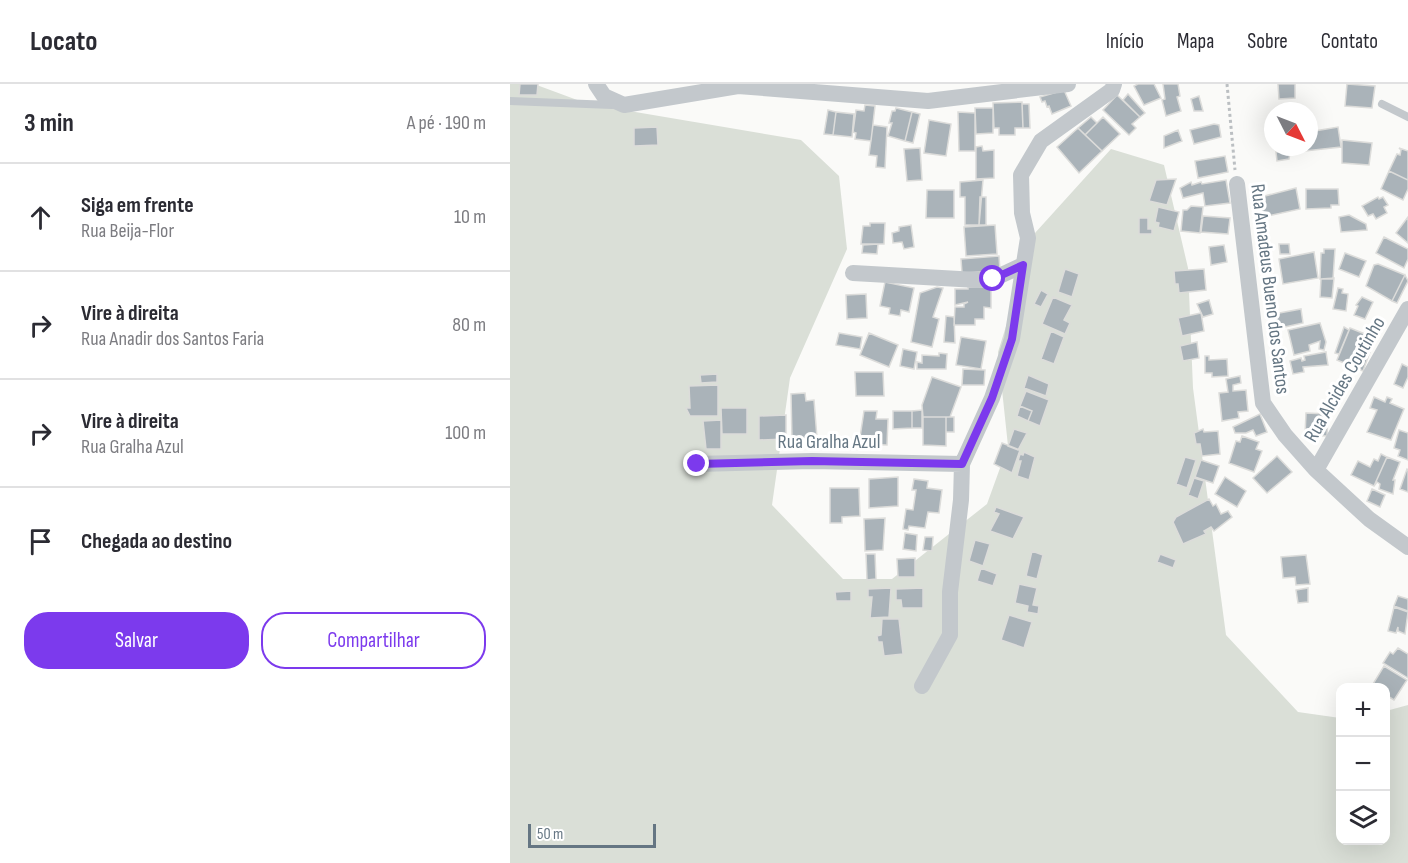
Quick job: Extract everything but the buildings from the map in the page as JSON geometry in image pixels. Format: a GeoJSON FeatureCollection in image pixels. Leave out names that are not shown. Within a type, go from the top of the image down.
{"type":"FeatureCollection","features":[{"type":"Feature","properties":{"kind":"street"},"geometry":{"type":"LineString","coordinates":[[600,90],[624,105],[738,86],[928,101],[1068,84]]}},
{"type":"Feature","properties":{"kind":"street"},"geometry":{"type":"LineString","coordinates":[[922,686],[950,635],[951,592],[961,500],[962,464],[992,398],[1012,339],[1028,238],[1022,213],[1021,175],[1041,141],[1112,90],[1114,84]]}},
{"type":"Feature","properties":{"kind":"street","name":"Rua Amadeus Bueno dos Santos"},"geometry":{"type":"LineString","coordinates":[[1237,184],[1263,403],[1285,435],[1316,470],[1369,519],[1408,547]]}},
{"type":"Feature","properties":{"kind":"street"},"geometry":{"type":"LineString","coordinates":[[853,273],[977,280],[993,279],[1023,265]]}},
{"type":"Feature","properties":{"kind":"street","name":"Rua Alcides Coutinho"},"geometry":{"type":"LineString","coordinates":[[1316,470],[1408,309]]}},
{"type":"Feature","properties":{"kind":"street","name":"Rua Gralha Azul"},"geometry":{"type":"LineString","coordinates":[[697,464],[812,461],[962,464]]}},
{"type":"Feature","properties":{"kind":"lane"},"geometry":{"type":"LineString","coordinates":[[510,101],[624,105]]}},
{"type":"Feature","properties":{"kind":"lane"},"geometry":{"type":"LineString","coordinates":[[1382,104],[1408,117]]}},
{"type":"Feature","properties":{"kind":"path","name":"Rua Amadeus Bueno dos Santos"},"geometry":{"type":"LineString","coordinates":[[1227,84],[1237,184]]}},
{"type":"Feature","properties":{"kind":"shaded area"},"geometry":{"type":"Polygon","coordinates":[[[510,84],[534,84],[588,104],[801,140],[839,176],[847,249],[790,378],[772,505],[843,579],[892,579],[987,504],[1008,446],[998,352],[1035,233],[1111,149],[1164,165],[1188,268],[1193,388],[1226,635],[1298,712],[1336,717],[1336,845],[1390,845],[1390,710],[1408,705],[1408,863],[510,863],[510,84]]]}},
{"type":"Feature","properties":{"kind":"route"},"geometry":{"type":"LineString","coordinates":[[697,464],[812,461],[962,464],[992,398],[1012,339],[1023,265],[993,279]]}}]}
